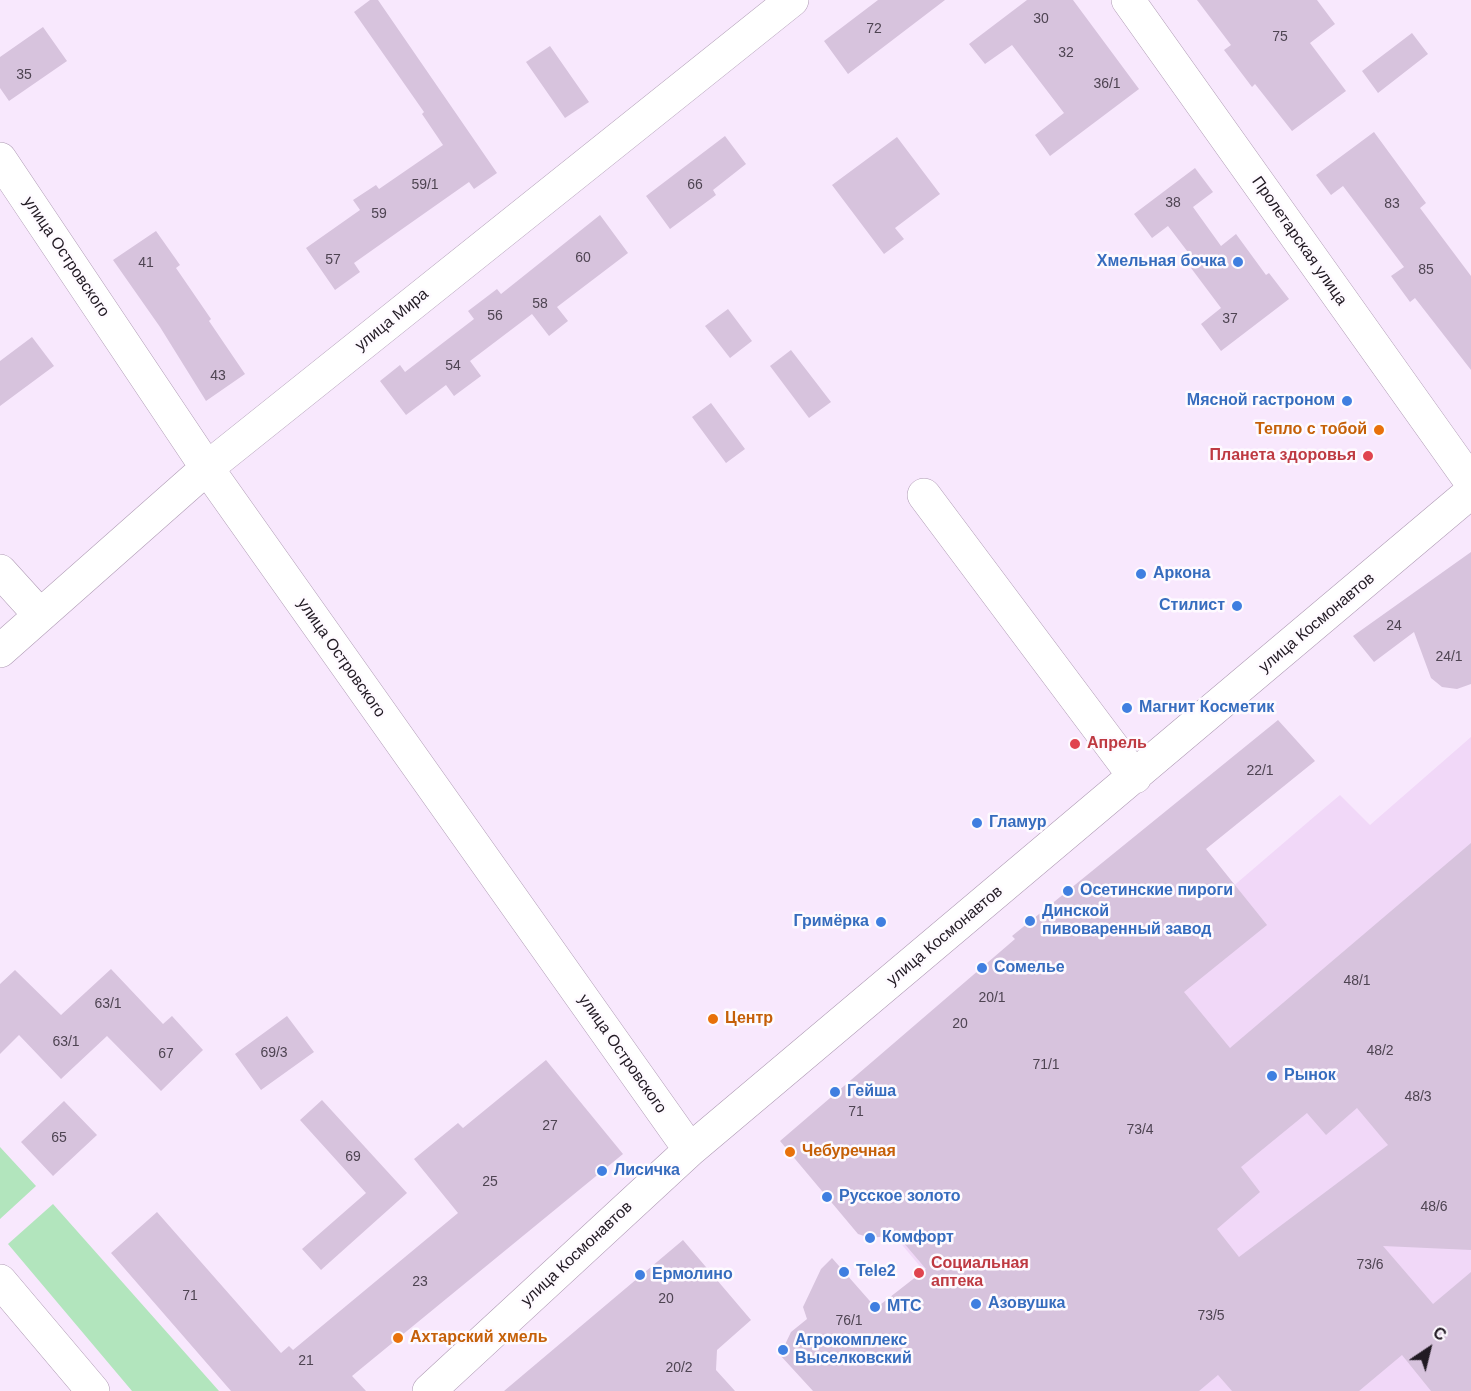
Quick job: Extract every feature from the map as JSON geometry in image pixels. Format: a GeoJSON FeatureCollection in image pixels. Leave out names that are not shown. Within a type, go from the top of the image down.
{"type":"FeatureCollection","features":[{"type":"Feature","properties":{"kind":"street","name":"улица Мира"},"geometry":{"type":"LineString","coordinates":[[0,651],[39,614],[207,468],[792,0]]}},
{"type":"Feature","properties":{"kind":"street","name":"Пролетарская улица"},"geometry":{"type":"LineString","coordinates":[[1128,0],[1471,482]]}},
{"type":"Feature","properties":{"kind":"street","name":"улица Островского"},"geometry":{"type":"LineString","coordinates":[[0,159],[207,468],[690,1150]]}},
{"type":"Feature","properties":{"kind":"street","name":"улица Космонавтов"},"geometry":{"type":"LineString","coordinates":[[429,1391],[690,1150],[1471,492]]}},
{"type":"Feature","properties":{"kind":"street"},"geometry":{"type":"LineString","coordinates":[[924,495],[1135,777]]}},
{"type":"Feature","properties":{"kind":"street"},"geometry":{"type":"LineString","coordinates":[[0,572],[39,614]]}},
{"type":"Feature","properties":{"kind":"street"},"geometry":{"type":"LineString","coordinates":[[0,1281],[93,1391]]}},
{"type":"Feature","properties":{"kind":"shaded area","name":"Рынок"},"geometry":{"type":"Polygon","coordinates":[[[1471,737],[1471,1391],[1025,1391],[887,1227],[1231,888],[1340,795],[1370,825],[1471,737]]]}},
{"type":"Feature","properties":{"kind":"green space"},"geometry":{"type":"Polygon","coordinates":[[[0,1147],[36,1186],[0,1219],[0,1147]]]}},
{"type":"Feature","properties":{"kind":"green space"},"geometry":{"type":"Polygon","coordinates":[[[53,1204],[219,1391],[132,1391],[8,1244],[53,1204]]]}},
{"type":"Feature","properties":{"kind":"building"},"geometry":{"type":"Polygon","coordinates":[[[370,0],[378,0],[497,173],[474,189],[469,182],[354,263],[360,272],[335,290],[306,248],[360,210],[353,200],[376,185],[379,189],[443,145],[422,114],[424,112],[354,12],[370,0]]]}},
{"type":"Feature","properties":{"kind":"building"},"geometry":{"type":"Polygon","coordinates":[[[878,0],[945,0],[848,74],[824,41],[878,0]]]}},
{"type":"Feature","properties":{"kind":"building"},"geometry":{"type":"Polygon","coordinates":[[[1027,0],[1073,0],[1139,89],[1050,156],[1035,135],[1064,113],[1012,45],[985,64],[969,44],[1027,0]]]}},
{"type":"Feature","properties":{"kind":"building"},"geometry":{"type":"Polygon","coordinates":[[[1197,0],[1317,0],[1335,24],[1310,43],[1346,91],[1292,131],[1255,84],[1252,87],[1224,50],[1231,45],[1197,0]]]}},
{"type":"Feature","properties":{"kind":"building"},"geometry":{"type":"Polygon","coordinates":[[[43,27],[67,61],[9,101],[0,88],[0,57],[43,27]]]}},
{"type":"Feature","properties":{"kind":"building"},"geometry":{"type":"Polygon","coordinates":[[[1412,33],[1428,54],[1378,93],[1362,71],[1412,33]]]}},
{"type":"Feature","properties":{"kind":"building"},"geometry":{"type":"Polygon","coordinates":[[[550,46],[589,102],[565,118],[526,62],[550,46]]]}},
{"type":"Feature","properties":{"kind":"building"},"geometry":{"type":"Polygon","coordinates":[[[1374,132],[1426,203],[1420,208],[1471,276],[1471,370],[1415,298],[1410,302],[1391,276],[1404,267],[1343,186],[1331,195],[1316,175],[1374,132]]]}},
{"type":"Feature","properties":{"kind":"building"},"geometry":{"type":"Polygon","coordinates":[[[725,136],[746,164],[713,190],[716,195],[670,229],[646,196],[725,136]]]}},
{"type":"Feature","properties":{"kind":"building"},"geometry":{"type":"Polygon","coordinates":[[[897,137],[940,194],[895,228],[904,239],[884,254],[832,185],[897,137]]]}},
{"type":"Feature","properties":{"kind":"building"},"geometry":{"type":"Polygon","coordinates":[[[1195,168],[1213,192],[1193,207],[1221,246],[1236,234],[1266,275],[1269,273],[1289,299],[1221,351],[1201,324],[1221,308],[1191,268],[1197,264],[1168,226],[1152,238],[1134,214],[1195,168]]]}},
{"type":"Feature","properties":{"kind":"building"},"geometry":{"type":"Polygon","coordinates":[[[600,215],[628,253],[557,307],[568,321],[549,336],[532,314],[470,361],[481,376],[454,396],[446,385],[406,415],[380,381],[400,365],[405,372],[474,319],[468,311],[497,289],[501,294],[600,215]]]}},
{"type":"Feature","properties":{"kind":"building"},"geometry":{"type":"Polygon","coordinates":[[[156,231],[180,265],[176,268],[245,374],[206,401],[160,327],[113,260],[156,231]]]}},
{"type":"Feature","properties":{"kind":"building"},"geometry":{"type":"Polygon","coordinates":[[[728,309],[752,341],[730,358],[705,326],[728,309]]]}},
{"type":"Feature","properties":{"kind":"building"},"geometry":{"type":"Polygon","coordinates":[[[32,337],[54,366],[0,406],[0,361],[32,337]]]}},
{"type":"Feature","properties":{"kind":"building"},"geometry":{"type":"Polygon","coordinates":[[[791,350],[831,402],[809,418],[770,366],[791,350]]]}},
{"type":"Feature","properties":{"kind":"building"},"geometry":{"type":"Polygon","coordinates":[[[711,403],[745,449],[726,463],[692,417],[711,403]]]}},
{"type":"Feature","properties":{"kind":"building"},"geometry":{"type":"Polygon","coordinates":[[[1471,552],[1471,684],[1457,689],[1442,687],[1431,678],[1414,632],[1374,662],[1353,636],[1471,552]]]}},
{"type":"Feature","properties":{"kind":"building","name":"Рынок"},"geometry":{"type":"Polygon","coordinates":[[[1278,720],[1315,761],[1206,849],[1267,925],[1184,992],[1230,1048],[1471,843],[1471,1250],[1383,1246],[1433,1304],[1471,1272],[1471,1391],[1431,1391],[1402,1355],[1359,1391],[1232,1391],[1218,1375],[1199,1391],[813,1391],[780,1355],[791,1332],[807,1319],[803,1307],[821,1269],[832,1258],[876,1308],[926,1269],[897,1235],[870,1238],[858,1234],[780,1141],[1015,939],[1012,936],[1278,720]],[[1357,1108],[1326,1135],[1307,1113],[1241,1167],[1260,1192],[1217,1229],[1239,1257],[1388,1145],[1357,1108]]]}},
{"type":"Feature","properties":{"kind":"building"},"geometry":{"type":"Polygon","coordinates":[[[111,969],[163,1024],[172,1016],[203,1050],[161,1091],[107,1036],[61,1079],[19,1035],[0,1054],[0,984],[15,970],[61,1015],[111,969]]]}},
{"type":"Feature","properties":{"kind":"building"},"geometry":{"type":"Polygon","coordinates":[[[287,1016],[314,1052],[261,1090],[235,1054],[287,1016]]]}},
{"type":"Feature","properties":{"kind":"building"},"geometry":{"type":"Polygon","coordinates":[[[546,1060],[623,1154],[352,1376],[366,1391],[231,1391],[111,1253],[157,1212],[281,1353],[289,1346],[293,1350],[458,1213],[414,1159],[458,1123],[463,1128],[546,1060]]]}},
{"type":"Feature","properties":{"kind":"building"},"geometry":{"type":"Polygon","coordinates":[[[322,1100],[407,1193],[321,1270],[302,1249],[366,1193],[300,1120],[322,1100]]]}},
{"type":"Feature","properties":{"kind":"building"},"geometry":{"type":"Polygon","coordinates":[[[64,1101],[97,1135],[53,1176],[21,1142],[64,1101]]]}},
{"type":"Feature","properties":{"kind":"building"},"geometry":{"type":"Polygon","coordinates":[[[683,1240],[751,1320],[717,1350],[716,1370],[735,1391],[504,1391],[683,1240]]]}},
{"type":"Feature","properties":{"kind":"place","name":"Хмельная бочка"},"geometry":{"type":"Point","coordinates":[1238,262]}},
{"type":"Feature","properties":{"kind":"place","name":"Мясной гастроном"},"geometry":{"type":"Point","coordinates":[1347,401]}},
{"type":"Feature","properties":{"kind":"place","name":"Тепло с тобой"},"geometry":{"type":"Point","coordinates":[1379,430]}},
{"type":"Feature","properties":{"kind":"place","name":"Планета здоровья"},"geometry":{"type":"Point","coordinates":[1368,456]}},
{"type":"Feature","properties":{"kind":"place","name":"Аркона"},"geometry":{"type":"Point","coordinates":[1141,574]}},
{"type":"Feature","properties":{"kind":"place","name":"Стилист"},"geometry":{"type":"Point","coordinates":[1237,606]}},
{"type":"Feature","properties":{"kind":"place","name":"Магнит Косметик"},"geometry":{"type":"Point","coordinates":[1127,708]}},
{"type":"Feature","properties":{"kind":"place","name":"Апрель"},"geometry":{"type":"Point","coordinates":[1075,744]}},
{"type":"Feature","properties":{"kind":"place","name":"Гламур"},"geometry":{"type":"Point","coordinates":[977,823]}},
{"type":"Feature","properties":{"kind":"place","name":"Осетинские пироги"},"geometry":{"type":"Point","coordinates":[1068,891]}},
{"type":"Feature","properties":{"kind":"place","name":"Динской пивоваренный завод"},"geometry":{"type":"Point","coordinates":[1030,921]}},
{"type":"Feature","properties":{"kind":"place","name":"Гримёрка"},"geometry":{"type":"Point","coordinates":[881,922]}},
{"type":"Feature","properties":{"kind":"place","name":"Сомелье"},"geometry":{"type":"Point","coordinates":[982,968]}},
{"type":"Feature","properties":{"kind":"place","name":"Центр"},"geometry":{"type":"Point","coordinates":[713,1019]}},
{"type":"Feature","properties":{"kind":"place","name":"Рынок"},"geometry":{"type":"Point","coordinates":[1272,1076]}},
{"type":"Feature","properties":{"kind":"place","name":"Гейша"},"geometry":{"type":"Point","coordinates":[835,1092]}},
{"type":"Feature","properties":{"kind":"place","name":"Чебуречная"},"geometry":{"type":"Point","coordinates":[790,1152]}},
{"type":"Feature","properties":{"kind":"place","name":"Лисичка"},"geometry":{"type":"Point","coordinates":[602,1171]}},
{"type":"Feature","properties":{"kind":"place","name":"Русское золото"},"geometry":{"type":"Point","coordinates":[827,1197]}},
{"type":"Feature","properties":{"kind":"place","name":"Комфорт"},"geometry":{"type":"Point","coordinates":[870,1238]}},
{"type":"Feature","properties":{"kind":"place","name":"Tele2"},"geometry":{"type":"Point","coordinates":[844,1272]}},
{"type":"Feature","properties":{"kind":"place","name":"Социальная аптека"},"geometry":{"type":"Point","coordinates":[919,1273]}},
{"type":"Feature","properties":{"kind":"place","name":"Ермолино"},"geometry":{"type":"Point","coordinates":[640,1275]}},
{"type":"Feature","properties":{"kind":"place","name":"Азовушка"},"geometry":{"type":"Point","coordinates":[976,1304]}},
{"type":"Feature","properties":{"kind":"place","name":"МТС"},"geometry":{"type":"Point","coordinates":[875,1307]}},
{"type":"Feature","properties":{"kind":"place","name":"Ахтарский хмель"},"geometry":{"type":"Point","coordinates":[398,1338]}},
{"type":"Feature","properties":{"kind":"place","name":"Агрокомплекс Выселковский"},"geometry":{"type":"Point","coordinates":[783,1350]}}]}
